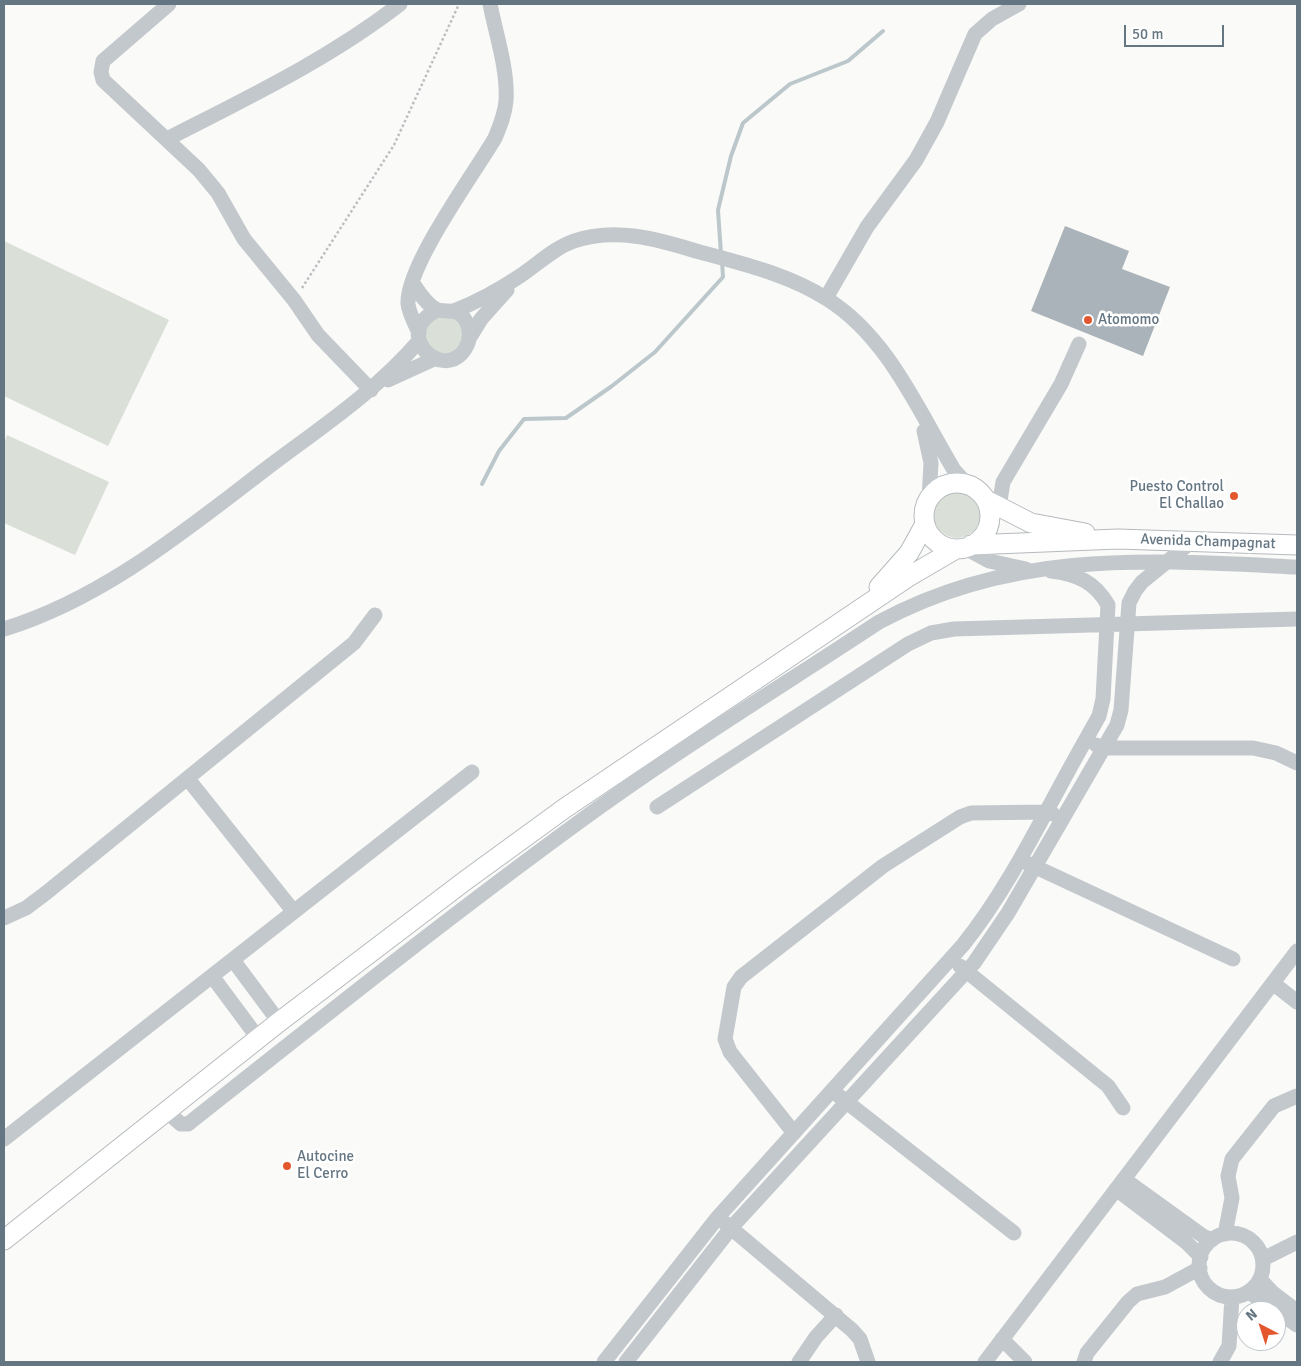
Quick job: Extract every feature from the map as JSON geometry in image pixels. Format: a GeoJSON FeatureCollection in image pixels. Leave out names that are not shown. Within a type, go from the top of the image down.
{"type":"FeatureCollection","features":[{"type":"Feature","properties":{"kind":"main road"},"geometry":{"type":"LineString","coordinates":[[4,1240],[258,1038],[466,880],[565,808],[617,784],[908,577],[980,540],[989,525],[992,504],[974,488],[958,483],[941,487],[929,499],[925,507],[925,524],[928,532],[940,545],[964,548]]}},
{"type":"Feature","properties":{"kind":"main road","name":"Avenida Champagnat"},"geometry":{"type":"LineString","coordinates":[[992,504],[1031,523],[1118,539]]}},
{"type":"Feature","properties":{"kind":"main road"},"geometry":{"type":"LineString","coordinates":[[851,616],[899,566],[925,524]]}},
{"type":"Feature","properties":{"kind":"main road","name":"Avenida Champagnat"},"geometry":{"type":"LineString","coordinates":[[964,548],[1118,539],[1190,543],[1297,545]]}},
{"type":"Feature","properties":{"kind":"street"},"geometry":{"type":"LineString","coordinates":[[169,4],[103,61],[101,72],[103,80],[199,170],[218,193],[244,239],[294,300],[331,350],[372,390]]}},
{"type":"Feature","properties":{"kind":"street"},"geometry":{"type":"LineString","coordinates":[[167,139],[284,78],[335,48],[400,4]]}},
{"type":"Feature","properties":{"kind":"street"},"geometry":{"type":"LineString","coordinates":[[434,359],[422,348],[408,305],[412,282],[425,250],[495,138],[502,121],[506,101],[505,80],[490,4]]}},
{"type":"Feature","properties":{"kind":"street"},"geometry":{"type":"LineString","coordinates":[[826,298],[867,227],[916,160],[937,122],[975,34],[992,19],[1019,4]]}},
{"type":"Feature","properties":{"kind":"street"},"geometry":{"type":"LineString","coordinates":[[372,390],[419,337],[425,318],[438,310],[454,311],[478,301],[520,276],[547,256],[574,241],[601,235],[620,234],[670,243],[754,267],[826,298],[854,320],[878,346],[906,386],[954,470],[966,484]]}},
{"type":"Feature","properties":{"kind":"street"},"geometry":{"type":"LineString","coordinates":[[4,629],[103,586],[175,538],[372,390],[434,359],[450,360],[457,357],[464,351],[481,319],[520,276]]}},
{"type":"Feature","properties":{"kind":"street"},"geometry":{"type":"LineString","coordinates":[[412,282],[422,297],[438,310]]}},
{"type":"Feature","properties":{"kind":"street"},"geometry":{"type":"LineString","coordinates":[[454,311],[466,321],[470,337]]}},
{"type":"Feature","properties":{"kind":"street"},"geometry":{"type":"LineString","coordinates":[[992,504],[1060,384],[1079,344]]}},
{"type":"Feature","properties":{"kind":"street"},"geometry":{"type":"LineString","coordinates":[[918,410],[931,463],[929,499]]}},
{"type":"Feature","properties":{"kind":"street"},"geometry":{"type":"LineString","coordinates":[[626,1362],[731,1228],[967,971],[1008,913],[1118,725],[1121,710],[1129,603],[1135,591],[1190,543]]}},
{"type":"Feature","properties":{"kind":"street"},"geometry":{"type":"LineString","coordinates":[[604,1362],[718,1217],[952,958],[982,922],[1099,716],[1103,699],[1108,605],[1101,593],[1088,580],[1059,572],[1029,570],[989,561],[964,548]]}},
{"type":"Feature","properties":{"kind":"street"},"geometry":{"type":"LineString","coordinates":[[166,1111],[181,1124],[188,1124],[406,952],[578,822],[617,784],[879,622],[907,607],[938,594],[1029,570],[1088,562],[1168,561],[1297,568]]}},
{"type":"Feature","properties":{"kind":"street"},"geometry":{"type":"LineString","coordinates":[[4,918],[26,908],[46,893],[188,779],[354,643],[375,616]]}},
{"type":"Feature","properties":{"kind":"street"},"geometry":{"type":"LineString","coordinates":[[657,807],[908,644],[931,633],[954,629],[1297,619]]}},
{"type":"Feature","properties":{"kind":"street"},"geometry":{"type":"LineString","coordinates":[[1085,741],[1104,748],[1253,748],[1276,753],[1297,763]]}},
{"type":"Feature","properties":{"kind":"street"},"geometry":{"type":"LineString","coordinates":[[4,1120],[9,1136],[472,772]]}},
{"type":"Feature","properties":{"kind":"street"},"geometry":{"type":"LineString","coordinates":[[188,779],[294,912]]}},
{"type":"Feature","properties":{"kind":"street"},"geometry":{"type":"LineString","coordinates":[[565,808],[578,822]]}},
{"type":"Feature","properties":{"kind":"street"},"geometry":{"type":"LineString","coordinates":[[794,1132],[730,1052],[724,1039],[734,987],[741,977],[883,866],[960,817],[971,813],[1045,812],[1064,818]]}},
{"type":"Feature","properties":{"kind":"street"},"geometry":{"type":"LineString","coordinates":[[1018,860],[1035,866],[1234,960]]}},
{"type":"Feature","properties":{"kind":"street"},"geometry":{"type":"LineString","coordinates":[[466,880],[480,896]]}},
{"type":"Feature","properties":{"kind":"street"},"geometry":{"type":"LineString","coordinates":[[392,936],[406,952]]}},
{"type":"Feature","properties":{"kind":"street"},"geometry":{"type":"LineString","coordinates":[[952,958],[1108,1086],[1123,1108]]}},
{"type":"Feature","properties":{"kind":"street"},"geometry":{"type":"LineString","coordinates":[[233,960],[279,1022]]}},
{"type":"Feature","properties":{"kind":"street"},"geometry":{"type":"LineString","coordinates":[[984,1362],[1274,984],[1295,961]]}},
{"type":"Feature","properties":{"kind":"street"},"geometry":{"type":"LineString","coordinates":[[212,976],[258,1038]]}},
{"type":"Feature","properties":{"kind":"street"},"geometry":{"type":"LineString","coordinates":[[1274,984],[1297,1002]]}},
{"type":"Feature","properties":{"kind":"street"},"geometry":{"type":"LineString","coordinates":[[832,1090],[1014,1233]]}},
{"type":"Feature","properties":{"kind":"street"},"geometry":{"type":"LineString","coordinates":[[1084,1362],[1087,1353],[1128,1302],[1137,1294],[1165,1288],[1200,1263],[1218,1237],[1232,1198],[1228,1176],[1232,1159],[1274,1106],[1297,1096]]}},
{"type":"Feature","properties":{"kind":"street"},"geometry":{"type":"LineString","coordinates":[[1120,1184],[1218,1237],[1233,1233],[1249,1239],[1255,1244],[1263,1259],[1260,1279],[1249,1292],[1232,1297],[1214,1292],[1202,1278],[1200,1263],[1186,1242],[1120,1184]]}},
{"type":"Feature","properties":{"kind":"street"},"geometry":{"type":"LineString","coordinates":[[718,1217],[836,1315],[860,1340],[868,1362]]}},
{"type":"Feature","properties":{"kind":"street"},"geometry":{"type":"LineString","coordinates":[[1263,1259],[1297,1242]]}},
{"type":"Feature","properties":{"kind":"street"},"geometry":{"type":"LineString","coordinates":[[1260,1279],[1273,1293],[1297,1311]]}},
{"type":"Feature","properties":{"kind":"street"},"geometry":{"type":"LineString","coordinates":[[1249,1292],[1297,1325]]}},
{"type":"Feature","properties":{"kind":"street"},"geometry":{"type":"LineString","coordinates":[[1220,1362],[1229,1346],[1232,1297]]}},
{"type":"Feature","properties":{"kind":"street"},"geometry":{"type":"LineString","coordinates":[[799,1362],[816,1337],[836,1315]]}},
{"type":"Feature","properties":{"kind":"street"},"geometry":{"type":"LineString","coordinates":[[1002,1339],[1025,1362]]}},
{"type":"Feature","properties":{"kind":"path"},"geometry":{"type":"LineString","coordinates":[[294,300],[394,145],[459,4]]}},
{"type":"Feature","properties":{"kind":"shaded area"},"geometry":{"type":"Polygon","coordinates":[[[4,241],[169,320],[108,446],[4,396],[4,241]]]}},
{"type":"Feature","properties":{"kind":"shaded area"},"geometry":{"type":"Polygon","coordinates":[[[453,314],[466,336],[449,357],[427,350],[423,328],[427,321],[453,314]]]}},
{"type":"Feature","properties":{"kind":"shaded area"},"geometry":{"type":"Polygon","coordinates":[[[7,435],[109,482],[75,555],[4,523],[4,443],[7,435]]]}},
{"type":"Feature","properties":{"kind":"shaded area"},"geometry":{"type":"Polygon","coordinates":[[[962,492],[966,493],[976,502],[979,506],[979,524],[970,534],[962,538],[952,538],[944,534],[935,524],[934,510],[938,502],[948,493],[962,492]]]}},
{"type":"Feature","properties":{"kind":"building"},"geometry":{"type":"Polygon","coordinates":[[[1065,226],[1129,251],[1122,269],[1170,287],[1143,356],[1031,311],[1065,226]]]}},
{"type":"Feature","properties":{"kind":"waterway"},"geometry":{"type":"LineString","coordinates":[[721,254],[718,210],[731,156],[743,123],[790,84],[848,61],[883,31]]}},
{"type":"Feature","properties":{"kind":"waterway"},"geometry":{"type":"LineString","coordinates":[[482,484],[499,451],[524,419],[566,418],[612,386],[655,352],[723,277],[722,261]]}},
{"type":"Feature","properties":{"kind":"place","name":"Atomomo"},"geometry":{"type":"Point","coordinates":[1088,320]}},
{"type":"Feature","properties":{"kind":"place","name":"Puesto Control El Challao"},"geometry":{"type":"Point","coordinates":[1234,496]}},
{"type":"Feature","properties":{"kind":"place","name":"Autocine El Cerro"},"geometry":{"type":"Point","coordinates":[287,1166]}}]}
